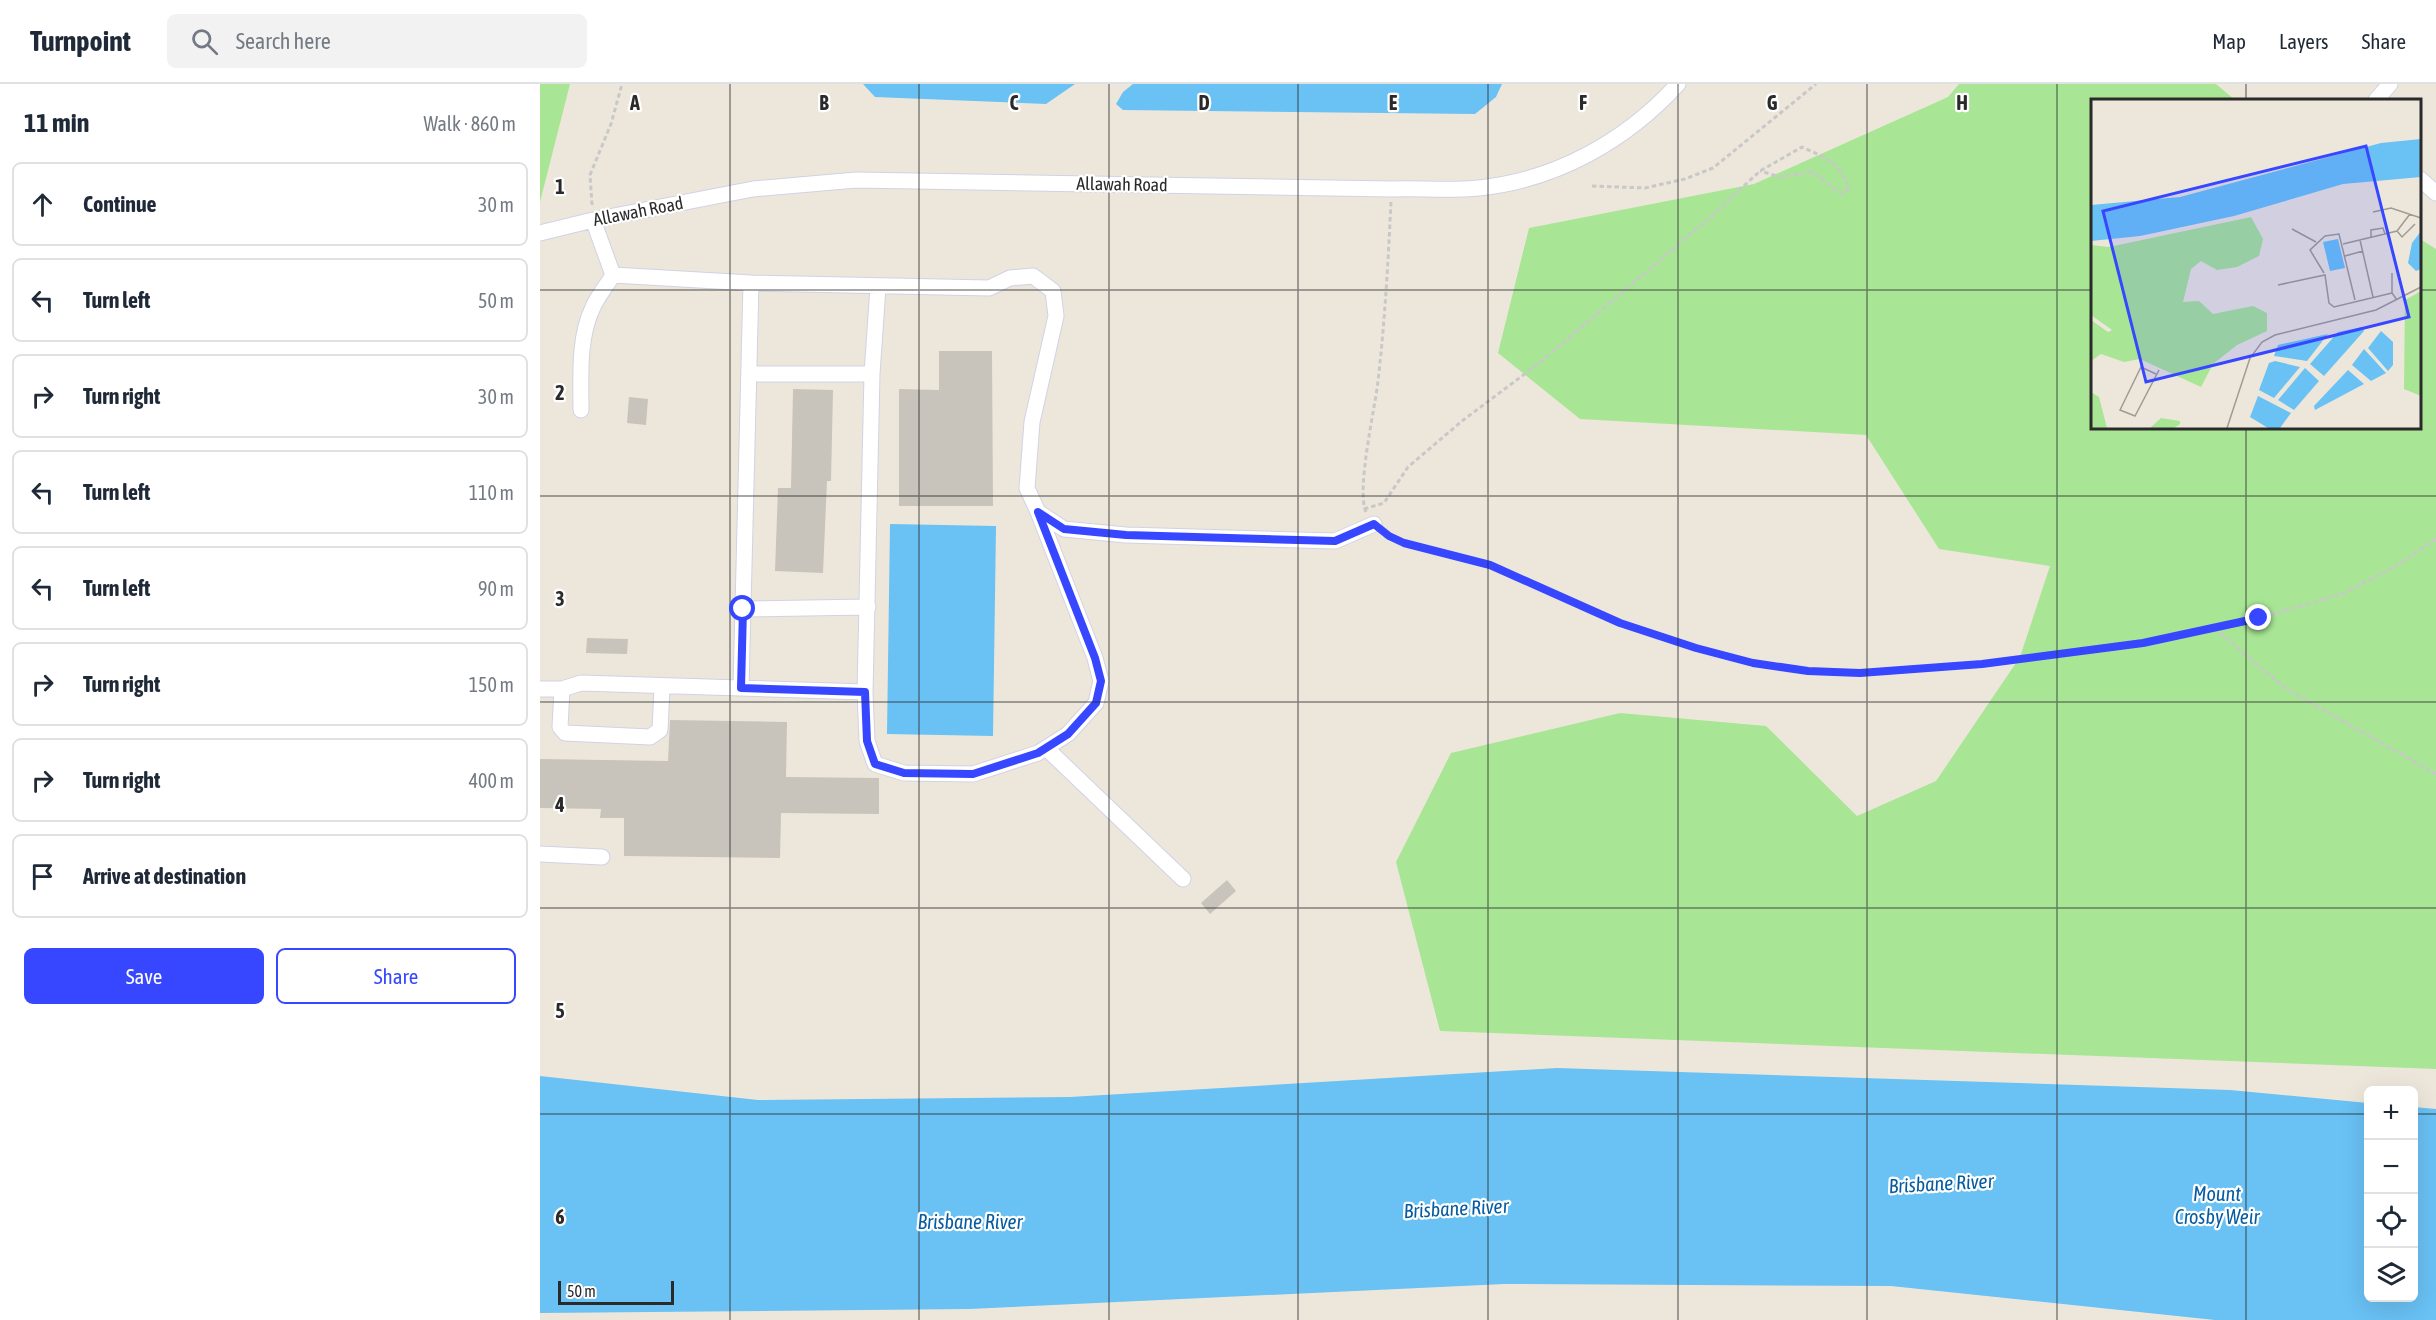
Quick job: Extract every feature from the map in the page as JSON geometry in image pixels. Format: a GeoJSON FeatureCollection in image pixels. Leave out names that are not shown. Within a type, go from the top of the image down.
{"type":"FeatureCollection","features":[{"type":"Feature","properties":{"kind":"street","name":"Allawah Road"},"geometry":{"type":"LineString","coordinates":[[540,233],[593,220],[753,189],[856,180],[1391,189],[1478,188],[1527,179],[1580,160],[1630,130],[1678,84]]}},
{"type":"Feature","properties":{"kind":"street"},"geometry":{"type":"LineString","coordinates":[[2377,99],[2390,84]]}},
{"type":"Feature","properties":{"kind":"street"},"geometry":{"type":"LineString","coordinates":[[2421,180],[2436,193]]}},
{"type":"Feature","properties":{"kind":"street"},"geometry":{"type":"LineString","coordinates":[[593,220],[613,275]]}},
{"type":"Feature","properties":{"kind":"street"},"geometry":{"type":"LineString","coordinates":[[613,275],[751,283],[989,288],[1010,278],[1033,276],[1053,291],[1056,316],[1032,422],[1027,488],[1095,658],[1101,681],[1096,703],[1068,734],[1038,753],[973,774],[904,773],[875,764],[867,741],[865,692],[872,374],[878,287]]}},
{"type":"Feature","properties":{"kind":"street"},"geometry":{"type":"LineString","coordinates":[[581,410],[580,366],[586,330],[592,308],[613,275]]}},
{"type":"Feature","properties":{"kind":"street"},"geometry":{"type":"LineString","coordinates":[[741,688],[751,283]]}},
{"type":"Feature","properties":{"kind":"street"},"geometry":{"type":"LineString","coordinates":[[749,374],[872,374]]}},
{"type":"Feature","properties":{"kind":"street"},"geometry":{"type":"LineString","coordinates":[[1038,512],[1064,529],[1126,535],[1335,541],[1374,524]]}},
{"type":"Feature","properties":{"kind":"street"},"geometry":{"type":"LineString","coordinates":[[743,609],[868,607]]}},
{"type":"Feature","properties":{"kind":"street"},"geometry":{"type":"LineString","coordinates":[[540,689],[562,689],[581,683],[865,692]]}},
{"type":"Feature","properties":{"kind":"street"},"geometry":{"type":"LineString","coordinates":[[562,689],[560,727],[565,733],[650,737],[660,730],[662,687]]}},
{"type":"Feature","properties":{"kind":"street"},"geometry":{"type":"LineString","coordinates":[[1046,748],[1183,879]]}},
{"type":"Feature","properties":{"kind":"street"},"geometry":{"type":"LineString","coordinates":[[540,854],[602,857]]}},
{"type":"Feature","properties":{"kind":"path"},"geometry":{"type":"LineString","coordinates":[[593,220],[590,175],[611,124],[622,84]]}},
{"type":"Feature","properties":{"kind":"path"},"geometry":{"type":"LineString","coordinates":[[1592,186],[1645,188],[1685,179],[1713,168],[1815,84]]}},
{"type":"Feature","properties":{"kind":"path"},"geometry":{"type":"LineString","coordinates":[[1364,509],[1384,503],[1408,467],[1462,421],[1538,364],[1707,220],[1760,171],[1802,147],[1827,159],[1844,173],[1849,189],[1841,193],[1812,172],[1780,177],[1760,171]]}},
{"type":"Feature","properties":{"kind":"path"},"geometry":{"type":"LineString","coordinates":[[1391,189],[1386,300],[1378,383],[1365,472],[1364,509],[1374,524],[1389,536],[1404,543],[1490,565],[1620,623],[1696,648],[1753,663],[1797,669],[1860,673],[1982,664],[2143,643],[2259,618],[2344,593],[2397,565],[2436,538]]}},
{"type":"Feature","properties":{"kind":"path"},"geometry":{"type":"LineString","coordinates":[[2214,628],[2285,688],[2436,774]]}},
{"type":"Feature","properties":{"kind":"green space"},"geometry":{"type":"Polygon","coordinates":[[[540,84],[570,84],[540,202],[540,84]]]}},
{"type":"Feature","properties":{"kind":"green space"},"geometry":{"type":"Polygon","coordinates":[[[1959,84],[2216,84],[2234,99],[2091,99],[2091,429],[2421,429],[2421,240],[2436,249],[2436,1069],[1440,1031],[1396,862],[1451,753],[1620,713],[1766,726],[1857,816],[1936,781],[2020,657],[2050,566],[1939,549],[1866,435],[1580,419],[1498,353],[1529,228],[1754,184],[1948,97],[1959,84]]]}},
{"type":"Feature","properties":{"kind":"water"},"geometry":{"type":"Polygon","coordinates":[[[863,84],[1075,84],[1046,104],[875,97],[863,84]]]}},
{"type":"Feature","properties":{"kind":"water"},"geometry":{"type":"Polygon","coordinates":[[[1133,84],[1502,84],[1496,97],[1475,114],[1123,110],[1116,104],[1123,92],[1133,84]]]}},
{"type":"Feature","properties":{"kind":"water"},"geometry":{"type":"Polygon","coordinates":[[[890,524],[996,526],[993,736],[887,734],[890,524]]]}},
{"type":"Feature","properties":{"kind":"water","name":"Mount Crosby Weir"},"geometry":{"type":"Polygon","coordinates":[[[1557,1068],[2230,1090],[2364,1103],[2364,1302],[2418,1302],[2418,1107],[2436,1109],[2436,1320],[2215,1320],[1891,1286],[1504,1284],[969,1309],[540,1313],[540,1076],[758,1100],[1070,1097],[1557,1068]]]}},
{"type":"Feature","properties":{"kind":"building"},"geometry":{"type":"Polygon","coordinates":[[[939,351],[992,351],[993,506],[899,506],[899,389],[939,390],[939,351]]]}},
{"type":"Feature","properties":{"kind":"building"},"geometry":{"type":"Polygon","coordinates":[[[793,389],[833,390],[831,481],[827,481],[823,573],[775,571],[778,488],[791,488],[793,389]]]}},
{"type":"Feature","properties":{"kind":"building"},"geometry":{"type":"Polygon","coordinates":[[[629,397],[648,399],[646,425],[627,423],[629,397]]]}},
{"type":"Feature","properties":{"kind":"building"},"geometry":{"type":"Polygon","coordinates":[[[587,638],[628,639],[627,654],[586,653],[587,638]]]}},
{"type":"Feature","properties":{"kind":"building"},"geometry":{"type":"Polygon","coordinates":[[[670,720],[787,722],[786,777],[879,778],[879,814],[781,813],[780,858],[624,856],[624,818],[600,818],[601,809],[540,808],[540,759],[668,761],[670,720]]]}},
{"type":"Feature","properties":{"kind":"building"},"geometry":{"type":"Polygon","coordinates":[[[1227,880],[1236,891],[1210,914],[1201,903],[1227,880]]]}},
{"type":"Feature","properties":{"kind":"route"},"geometry":{"type":"LineString","coordinates":[[743,609],[741,688],[865,692],[867,741],[875,764],[904,773],[973,774],[1038,753],[1068,734],[1096,703],[1101,681],[1095,658],[1038,512],[1064,529],[1126,535],[1335,541],[1374,524],[1389,536],[1404,543],[1490,565],[1620,623],[1696,648],[1753,663],[1808,671],[1860,673],[1982,664],[2143,643],[2259,618]]}},
{"type":"Feature","properties":{"kind":"water label","name":"Brisbane River"},"geometry":{"type":"Point","coordinates":[1941,1183]}},
{"type":"Feature","properties":{"kind":"water label","name":"Brisbane River"},"geometry":{"type":"Point","coordinates":[1456,1208]}},
{"type":"Feature","properties":{"kind":"water label","name":"Brisbane River"},"geometry":{"type":"Point","coordinates":[970,1221]}}]}
